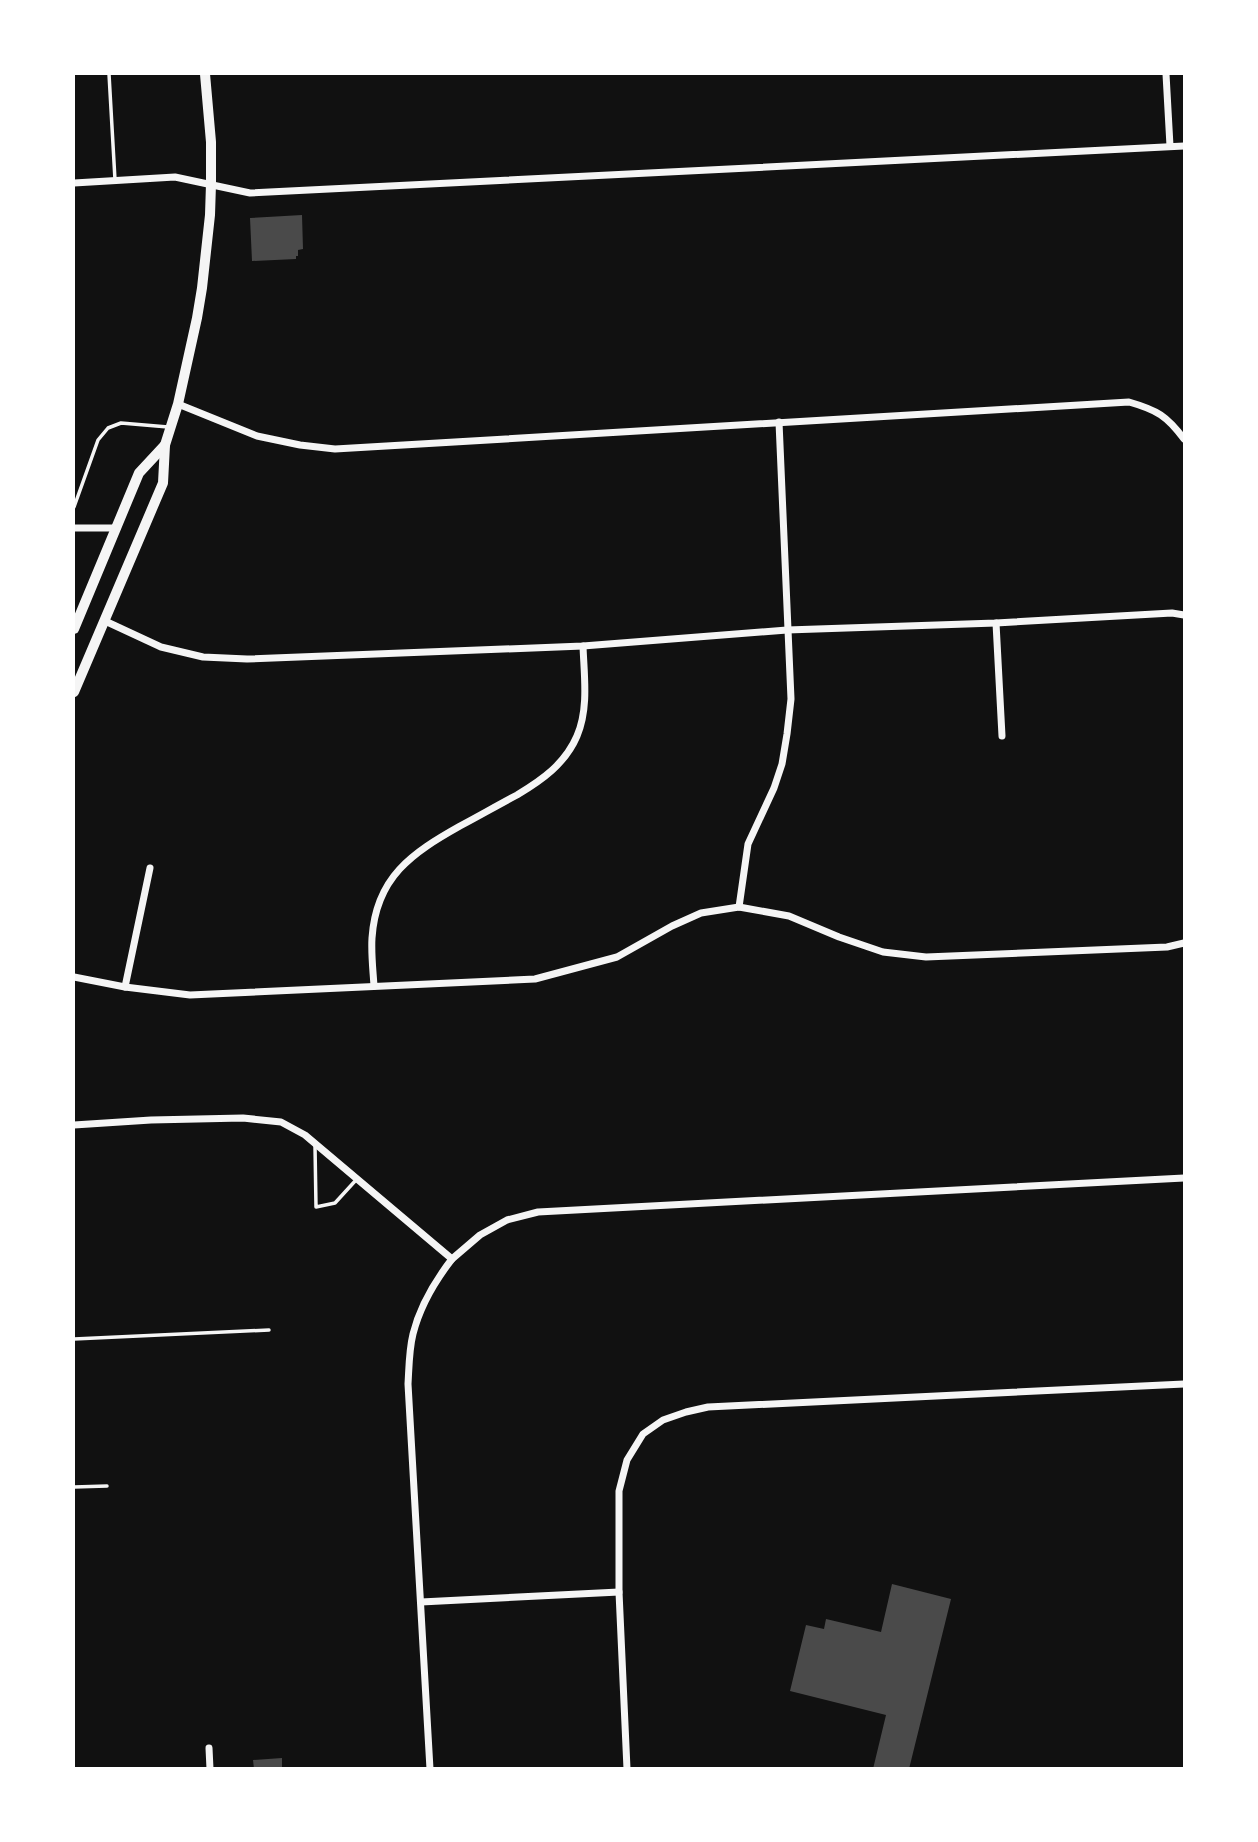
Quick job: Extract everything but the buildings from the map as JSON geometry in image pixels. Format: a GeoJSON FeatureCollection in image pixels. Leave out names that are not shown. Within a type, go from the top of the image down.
{"type":"FeatureCollection","features":[{"type":"Feature","properties":{"kind":"main road"},"geometry":{"type":"LineString","coordinates":[[74,692],[163,482],[164,445],[178,404],[202,288],[211,184],[211,142],[205,74]]}},
{"type":"Feature","properties":{"kind":"main road"},"geometry":{"type":"LineString","coordinates":[[74,629],[139,473],[164,445]]}},
{"type":"Feature","properties":{"kind":"street"},"geometry":{"type":"LineString","coordinates":[[1166,74],[1170,146]]}},
{"type":"Feature","properties":{"kind":"street"},"geometry":{"type":"LineString","coordinates":[[74,183],[175,177],[250,193],[1185,146]]}},
{"type":"Feature","properties":{"kind":"street"},"geometry":{"type":"LineString","coordinates":[[178,404],[257,436],[335,449],[1129,402],[1152,408],[1173,423],[1185,439]]}},
{"type":"Feature","properties":{"kind":"street"},"geometry":{"type":"LineString","coordinates":[[739,906],[748,844],[782,764],[791,699],[779,422]]}},
{"type":"Feature","properties":{"kind":"street"},"geometry":{"type":"LineString","coordinates":[[74,528],[117,528]]}},
{"type":"Feature","properties":{"kind":"street"},"geometry":{"type":"LineString","coordinates":[[105,621],[161,647],[203,657],[247,659],[583,646],[787,630],[996,623],[1172,613],[1185,615]]}},
{"type":"Feature","properties":{"kind":"street"},"geometry":{"type":"LineString","coordinates":[[996,623],[1002,736]]}},
{"type":"Feature","properties":{"kind":"street"},"geometry":{"type":"LineString","coordinates":[[374,986],[372,938],[375,918],[380,900],[398,869],[428,844],[535,785],[554,770],[567,754],[577,736],[582,718],[585,696],[583,646]]}},
{"type":"Feature","properties":{"kind":"street"},"geometry":{"type":"LineString","coordinates":[[125,987],[150,868]]}},
{"type":"Feature","properties":{"kind":"street"},"geometry":{"type":"LineString","coordinates":[[74,976],[125,987],[190,995],[535,979],[617,957],[701,913],[739,906],[789,916],[883,952],[926,957],[1167,947],[1185,943]]}},
{"type":"Feature","properties":{"kind":"street"},"geometry":{"type":"LineString","coordinates":[[74,1125],[243,1118],[281,1122],[305,1135],[452,1259]]}},
{"type":"Feature","properties":{"kind":"street"},"geometry":{"type":"LineString","coordinates":[[430,1769],[408,1384],[410,1357],[413,1333],[436,1280],[452,1259],[480,1235],[507,1220],[538,1212],[1185,1178]]}},
{"type":"Feature","properties":{"kind":"street"},"geometry":{"type":"LineString","coordinates":[[626,1769],[619,1592],[619,1491],[627,1460],[643,1434],[663,1420],[708,1407],[1185,1384]]}},
{"type":"Feature","properties":{"kind":"street"},"geometry":{"type":"LineString","coordinates":[[421,1602],[619,1592]]}},
{"type":"Feature","properties":{"kind":"street"},"geometry":{"type":"LineString","coordinates":[[209,1748],[210,1769]]}},
{"type":"Feature","properties":{"kind":"lane"},"geometry":{"type":"LineString","coordinates":[[109,74],[115,180]]}},
{"type":"Feature","properties":{"kind":"lane"},"geometry":{"type":"LineString","coordinates":[[74,507],[98,440],[108,428],[121,423],[170,428]]}},
{"type":"Feature","properties":{"kind":"lane"},"geometry":{"type":"LineString","coordinates":[[315,1144],[316,1207],[335,1203],[357,1179]]}},
{"type":"Feature","properties":{"kind":"path"},"geometry":{"type":"LineString","coordinates":[[74,1339],[269,1330]]}},
{"type":"Feature","properties":{"kind":"path"},"geometry":{"type":"LineString","coordinates":[[74,1487],[107,1486]]}}]}
